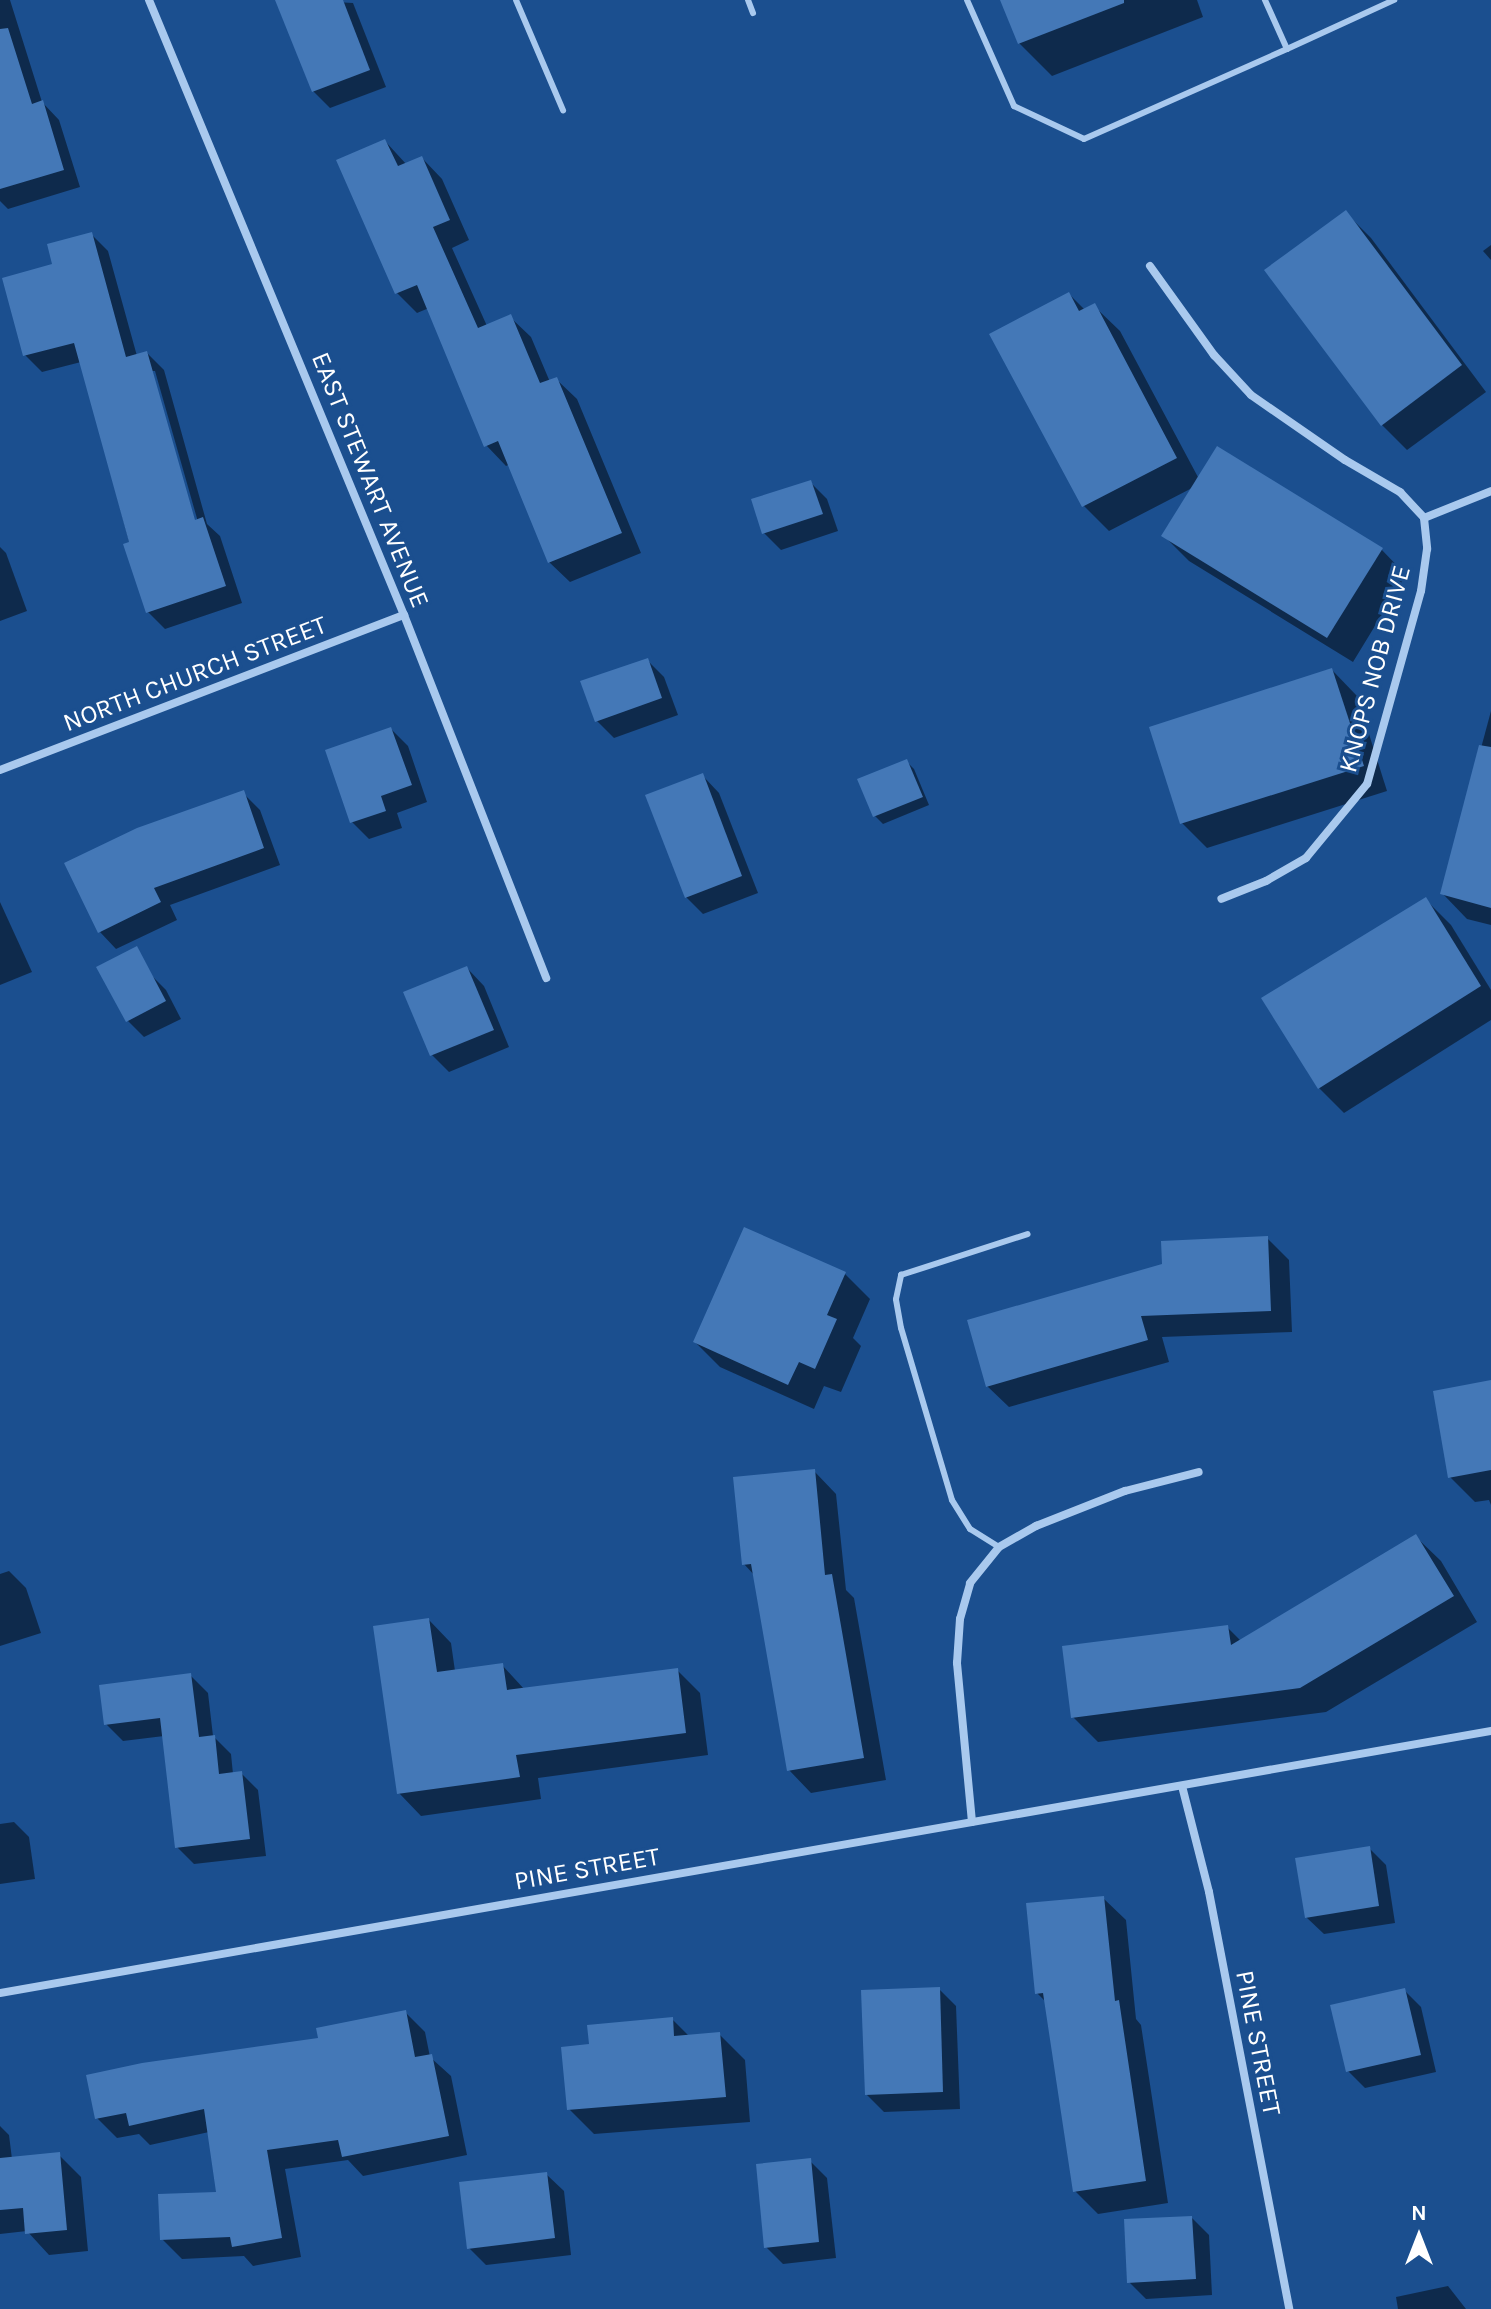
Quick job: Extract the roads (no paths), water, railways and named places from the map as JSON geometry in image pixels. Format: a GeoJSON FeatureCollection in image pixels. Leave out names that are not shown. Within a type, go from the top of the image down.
{"type":"FeatureCollection","features":[{"type":"Feature","properties":{"kind":"street","name":"EAST STEWART AVENUE"},"geometry":{"type":"LineString","coordinates":[[149,0],[404,615],[546,978]]}},
{"type":"Feature","properties":{"kind":"street"},"geometry":{"type":"LineString","coordinates":[[1150,266],[1214,355],[1251,395],[1320,444],[1400,492],[1424,518],[1491,491]]}},
{"type":"Feature","properties":{"kind":"street","name":"KNOPS NOB DRIVE"},"geometry":{"type":"LineString","coordinates":[[1221,899],[1266,881],[1306,858],[1367,784],[1421,591],[1427,549],[1424,518]]}},
{"type":"Feature","properties":{"kind":"street","name":"NORTH CHURCH STREET"},"geometry":{"type":"LineString","coordinates":[[0,770],[404,615]]}},
{"type":"Feature","properties":{"kind":"street"},"geometry":{"type":"LineString","coordinates":[[972,1822],[957,1663],[960,1619],[970,1583],[999,1547],[1036,1526],[1125,1491],[1199,1472]]}},
{"type":"Feature","properties":{"kind":"street","name":"PINE STREET"},"geometry":{"type":"LineString","coordinates":[[0,1993],[1491,1731]]}},
{"type":"Feature","properties":{"kind":"street","name":"PINE STREET"},"geometry":{"type":"LineString","coordinates":[[1182,1786],[1209,1892],[1289,2309]]}},
{"type":"Feature","properties":{"kind":"lane"},"geometry":{"type":"LineString","coordinates":[[516,0],[563,110]]}},
{"type":"Feature","properties":{"kind":"lane"},"geometry":{"type":"LineString","coordinates":[[748,0],[753,13]]}},
{"type":"Feature","properties":{"kind":"lane"},"geometry":{"type":"LineString","coordinates":[[967,0],[1014,106],[1084,139],[1394,0]]}},
{"type":"Feature","properties":{"kind":"lane"},"geometry":{"type":"LineString","coordinates":[[1265,0],[1287,49]]}},
{"type":"Feature","properties":{"kind":"lane"},"geometry":{"type":"LineString","coordinates":[[999,1547],[970,1529],[952,1500],[901,1328],[896,1299],[901,1275],[1028,1234]]}}]}
